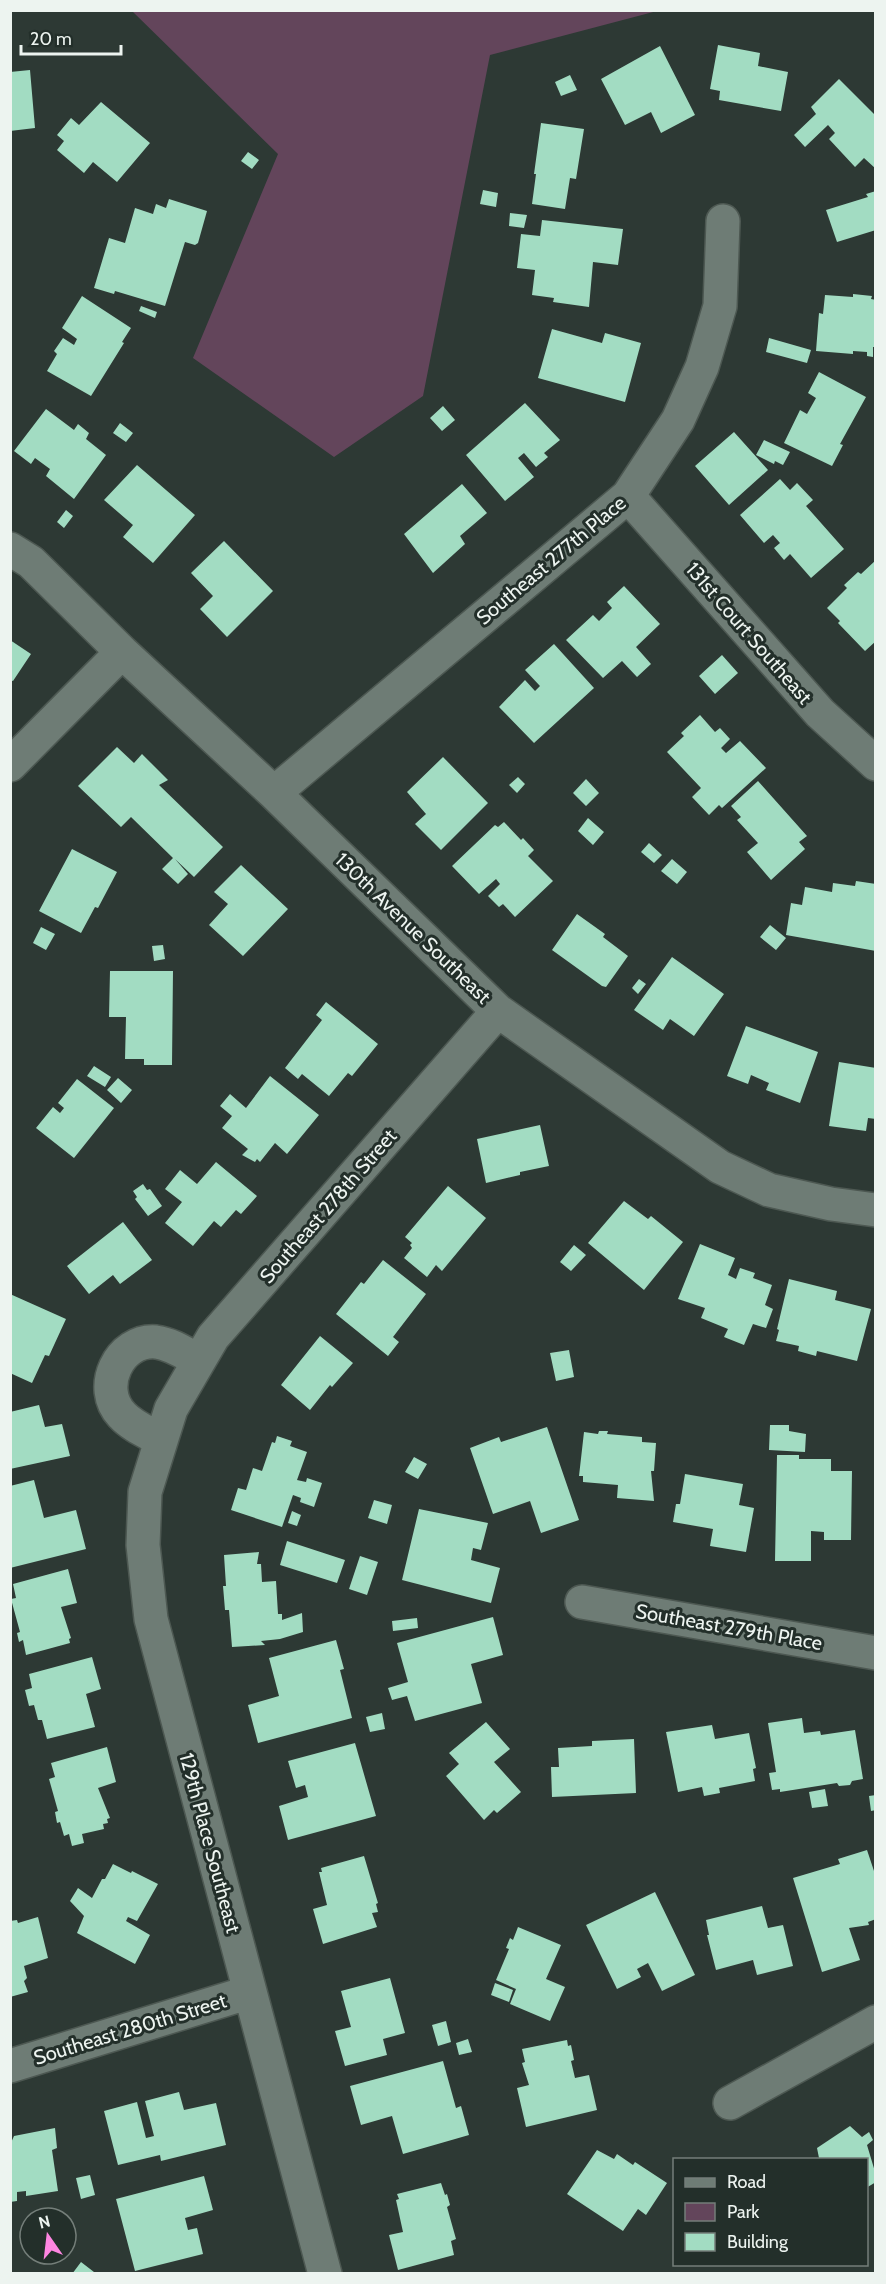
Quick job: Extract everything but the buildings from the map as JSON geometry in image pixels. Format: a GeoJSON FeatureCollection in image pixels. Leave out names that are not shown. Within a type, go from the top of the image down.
{"type":"FeatureCollection","features":[{"type":"Feature","properties":{"kind":"street","name":"Southeast 277th Place"},"geometry":{"type":"LineString","coordinates":[[274,793],[628,496],[678,420],[702,367],[720,306],[723,221]]}},
{"type":"Feature","properties":{"kind":"street","name":"131st Court Southeast"},"geometry":{"type":"LineString","coordinates":[[628,496],[820,713],[876,764]]}},
{"type":"Feature","properties":{"kind":"street","name":"130th Avenue Southeast"},"geometry":{"type":"LineString","coordinates":[[10,549],[31,562],[122,652],[274,793],[498,1011],[720,1167],[769,1190],[831,1204],[876,1210]]}},
{"type":"Feature","properties":{"kind":"street"},"geometry":{"type":"LineString","coordinates":[[10,765],[122,652]]}},
{"type":"Feature","properties":{"kind":"street","name":"Southeast 278th Street"},"geometry":{"type":"LineString","coordinates":[[171,1409],[213,1337],[498,1011]]}},
{"type":"Feature","properties":{"kind":"street"},"geometry":{"type":"LineString","coordinates":[[161,1440],[122,1415],[112,1401],[110,1384],[114,1368],[124,1353],[139,1345],[156,1342],[172,1346],[199,1361]]}},
{"type":"Feature","properties":{"kind":"street","name":"129th Place Southeast"},"geometry":{"type":"LineString","coordinates":[[171,1409],[145,1492],[143,1545],[150,1619],[325,2274]]}},
{"type":"Feature","properties":{"kind":"street","name":"Southeast 279th Place"},"geometry":{"type":"LineString","coordinates":[[582,1602],[876,1653]]}},
{"type":"Feature","properties":{"kind":"street","name":"Southeast 280th Street"},"geometry":{"type":"LineString","coordinates":[[10,2066],[249,1992]]}},
{"type":"Feature","properties":{"kind":"street"},"geometry":{"type":"LineString","coordinates":[[730,2103],[876,2022]]}},
{"type":"Feature","properties":{"kind":"green space"},"geometry":{"type":"Polygon","coordinates":[[[132,11],[657,11],[490,55],[423,396],[334,457],[193,358],[278,154],[132,11]]]}}]}
